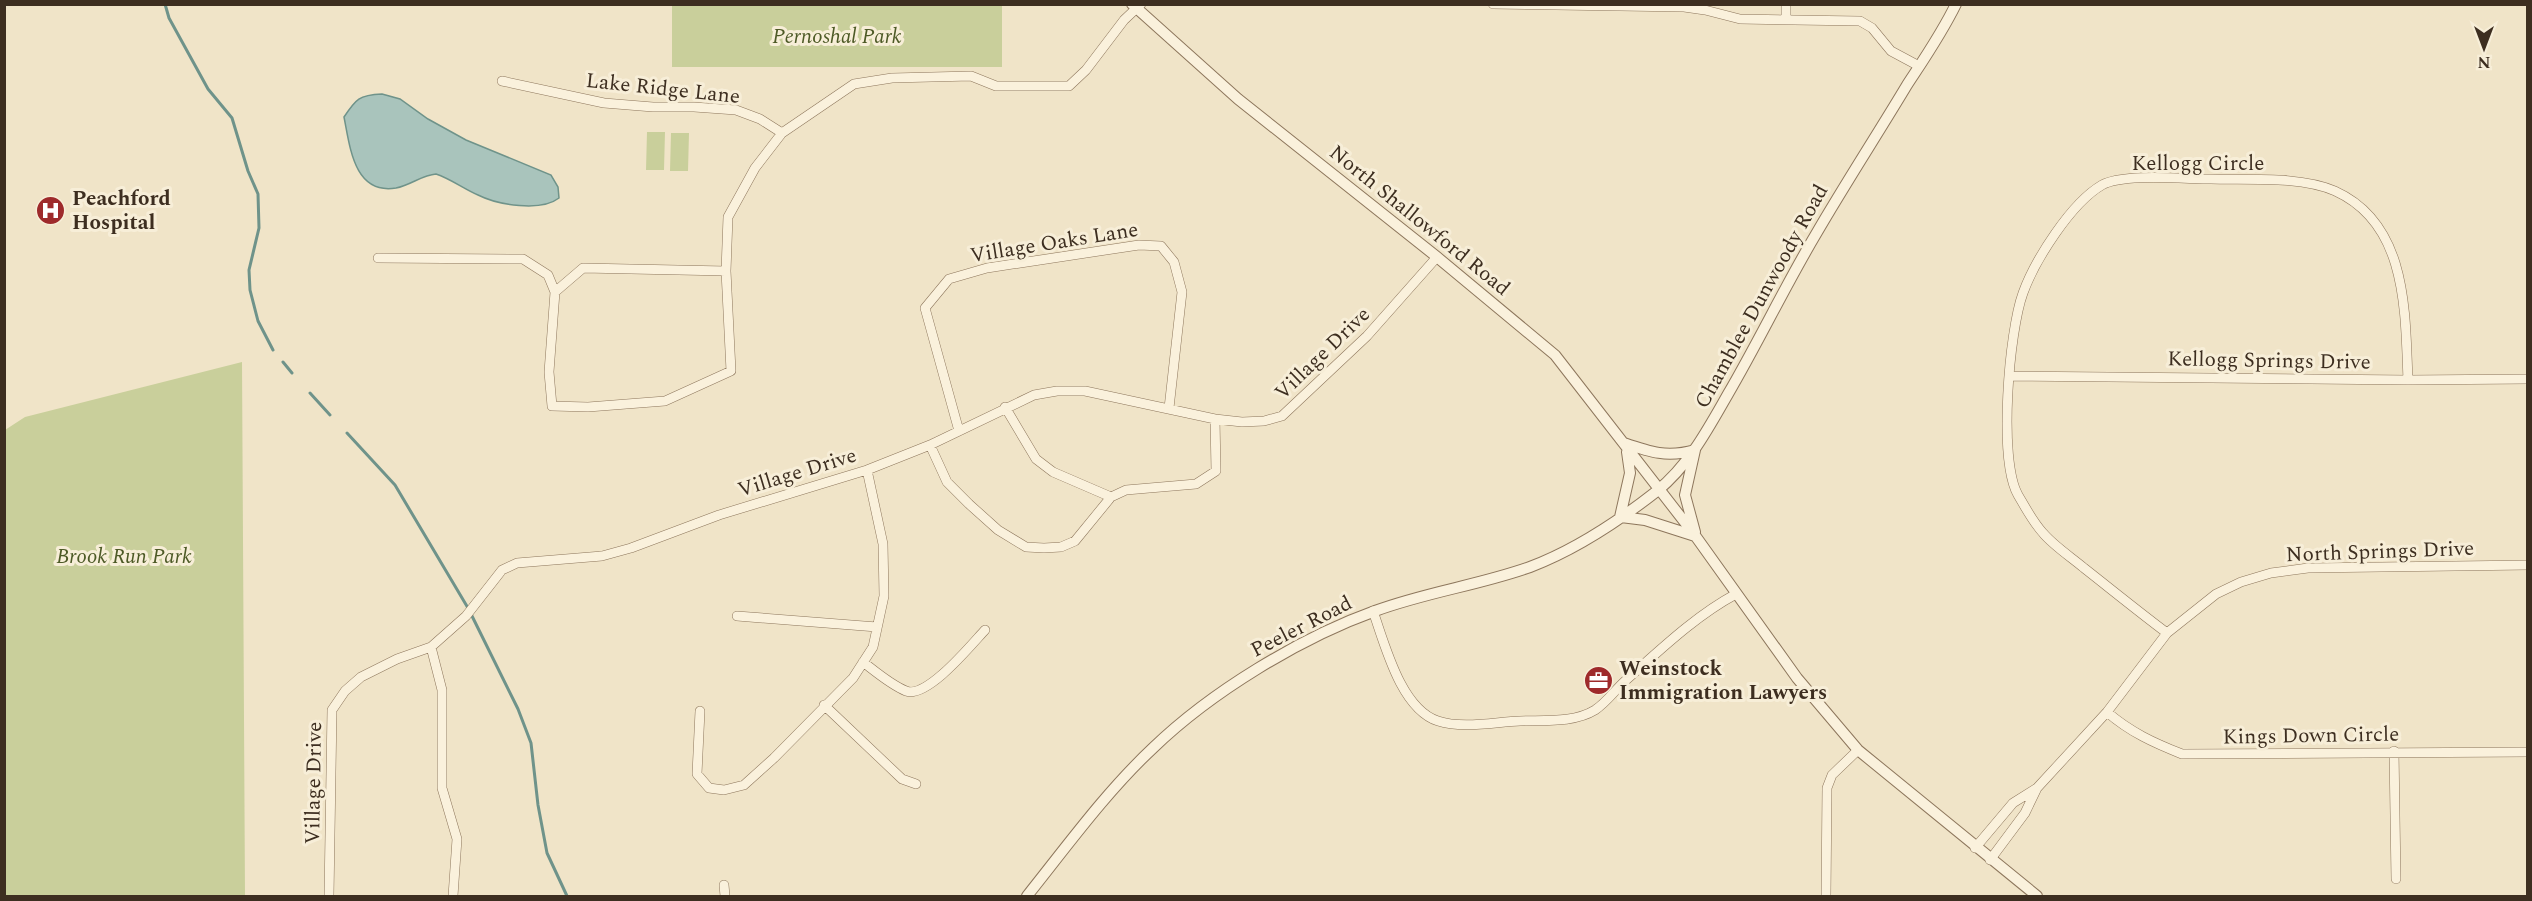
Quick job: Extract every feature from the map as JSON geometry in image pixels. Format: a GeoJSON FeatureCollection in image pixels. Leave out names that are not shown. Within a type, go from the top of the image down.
{"type":"FeatureCollection","features":[{"type":"Feature","properties":{"kind":"street"},"geometry":{"type":"LineString","coordinates":[[1493,4],[1684,7],[1719,9],[1740,19],[1860,21],[1872,28],[1891,51],[1919,66]]}},
{"type":"Feature","properties":{"kind":"street"},"geometry":{"type":"LineString","coordinates":[[1786,4],[1786,19]]}},
{"type":"Feature","properties":{"kind":"street","name":"Chamblee Dunwoody Road"},"geometry":{"type":"LineString","coordinates":[[1659,489],[1695,450],[1814,237],[1956,4]]}},
{"type":"Feature","properties":{"kind":"street"},"geometry":{"type":"LineString","coordinates":[[378,258],[523,259],[548,275],[555,292],[549,372],[552,406],[588,407],[665,401],[731,371],[726,271],[729,218],[755,168],[782,133],[854,84],[892,78],[971,76],[996,86],[1069,86],[1086,70],[1137,6]]}},
{"type":"Feature","properties":{"kind":"street","name":"North Shallowford Road"},"geometry":{"type":"LineString","coordinates":[[1137,6],[1238,99],[1437,257],[1555,355],[1659,489]]}},
{"type":"Feature","properties":{"kind":"street","name":"Lake Ridge Lane"},"geometry":{"type":"LineString","coordinates":[[502,81],[604,103],[736,110],[760,119],[782,133]]}},
{"type":"Feature","properties":{"kind":"street","name":"Kellogg Circle"},"geometry":{"type":"LineString","coordinates":[[2167,633],[2043,533],[2016,492],[2006,414],[2007,386],[2023,293],[2040,259],[2065,221],[2088,195],[2104,184],[2137,178],[2304,183],[2334,191],[2361,208],[2377,225],[2390,245],[2404,301],[2408,380]]}},
{"type":"Feature","properties":{"kind":"street","name":"Village Oaks Lane"},"geometry":{"type":"LineString","coordinates":[[959,430],[925,308],[949,279],[987,268],[1139,245],[1161,246],[1174,262],[1182,292],[1169,408]]}},
{"type":"Feature","properties":{"kind":"street","name":"Village Drive"},"geometry":{"type":"LineString","coordinates":[[329,897],[332,710],[345,691],[361,677],[397,658],[430,646],[472,608],[502,570],[517,563],[602,556],[719,515],[867,470],[930,445],[1034,395],[1085,390],[1215,419],[1253,422],[1282,416],[1367,336],[1437,257]]}},
{"type":"Feature","properties":{"kind":"street"},"geometry":{"type":"LineString","coordinates":[[555,292],[583,268],[726,271]]}},
{"type":"Feature","properties":{"kind":"street","name":"Kellogg Springs Drive"},"geometry":{"type":"LineString","coordinates":[[2010,376],[2528,379]]}},
{"type":"Feature","properties":{"kind":"street"},"geometry":{"type":"LineString","coordinates":[[1005,407],[1036,459],[1053,472],[1111,497]]}},
{"type":"Feature","properties":{"kind":"street"},"geometry":{"type":"LineString","coordinates":[[930,445],[947,482],[998,530],[1026,547],[1061,547],[1075,541],[1111,497],[1126,490],[1196,484],[1216,471],[1215,419]]}},
{"type":"Feature","properties":{"kind":"street"},"geometry":{"type":"LineString","coordinates":[[1624,443],[1646,452],[1662,454],[1695,450],[1685,495],[1696,537]]}},
{"type":"Feature","properties":{"kind":"street"},"geometry":{"type":"LineString","coordinates":[[1624,443],[1630,473],[1620,517],[1645,520],[1696,537]]}},
{"type":"Feature","properties":{"kind":"street"},"geometry":{"type":"LineString","coordinates":[[700,711],[697,774],[709,788],[724,790],[744,785],[853,678],[873,647],[884,596],[883,544],[867,470]]}},
{"type":"Feature","properties":{"kind":"street"},"geometry":{"type":"LineString","coordinates":[[1659,489],[1797,678],[1858,750],[2037,897]]}},
{"type":"Feature","properties":{"kind":"street","name":"Peeler Road"},"geometry":{"type":"LineString","coordinates":[[1027,897],[1103,801],[1150,750],[1184,720],[1223,692],[1297,647],[1373,611],[1446,589],[1496,578],[1530,567],[1564,552],[1659,489]]}},
{"type":"Feature","properties":{"kind":"street","name":"North Springs Drive"},"geometry":{"type":"LineString","coordinates":[[1976,848],[2013,803],[2037,788],[2107,712],[2167,633],[2216,594],[2241,582],[2271,573],[2308,568],[2528,565]]}},
{"type":"Feature","properties":{"kind":"street"},"geometry":{"type":"LineString","coordinates":[[1373,611],[1404,691],[1414,706],[1424,715],[1439,722],[1459,724],[1568,719],[1586,715],[1598,708],[1623,683],[1704,615],[1736,594]]}},
{"type":"Feature","properties":{"kind":"street"},"geometry":{"type":"LineString","coordinates":[[737,616],[877,627]]}},
{"type":"Feature","properties":{"kind":"street"},"geometry":{"type":"LineString","coordinates":[[863,662],[908,692],[921,691],[948,669],[985,630]]}},
{"type":"Feature","properties":{"kind":"street"},"geometry":{"type":"LineString","coordinates":[[430,646],[442,690],[442,788],[457,839],[453,897]]}},
{"type":"Feature","properties":{"kind":"street"},"geometry":{"type":"LineString","coordinates":[[825,705],[902,779],[916,784]]}},
{"type":"Feature","properties":{"kind":"street","name":"Kings Down Circle"},"geometry":{"type":"LineString","coordinates":[[2107,712],[2126,728],[2149,741],[2182,754],[2528,752]]}},
{"type":"Feature","properties":{"kind":"street"},"geometry":{"type":"LineString","coordinates":[[1826,897],[1827,788],[1832,775],[1858,750]]}},
{"type":"Feature","properties":{"kind":"street"},"geometry":{"type":"LineString","coordinates":[[2394,751],[2396,879]]}},
{"type":"Feature","properties":{"kind":"street","name":"North Springs Drive"},"geometry":{"type":"LineString","coordinates":[[1990,860],[2025,813],[2037,788]]}},
{"type":"Feature","properties":{"kind":"street"},"geometry":{"type":"LineString","coordinates":[[724,885],[725,897]]}},
{"type":"Feature","properties":{"kind":"green space","name":"Pernoshal Park"},"geometry":{"type":"Polygon","coordinates":[[[672,5],[1002,5],[1002,67],[672,67],[672,5]]]}},
{"type":"Feature","properties":{"kind":"green space"},"geometry":{"type":"Polygon","coordinates":[[[647,132],[665,132],[664,170],[646,170],[647,132]]]}},
{"type":"Feature","properties":{"kind":"green space"},"geometry":{"type":"Polygon","coordinates":[[[671,133],[689,133],[688,171],[670,171],[671,133]]]}},
{"type":"Feature","properties":{"kind":"green space","name":"Brook Run Park"},"geometry":{"type":"Polygon","coordinates":[[[242,362],[245,896],[5,896],[5,430],[25,417],[242,362]]]}},
{"type":"Feature","properties":{"kind":"water"},"geometry":{"type":"Polygon","coordinates":[[[382,94],[400,99],[428,119],[466,140],[551,175],[558,187],[559,198],[542,205],[531,206],[497,202],[486,199],[436,174],[396,188],[382,188],[371,184],[356,166],[344,117],[359,99],[368,95],[382,94]]]}},
{"type":"Feature","properties":{"kind":"waterway"},"geometry":{"type":"LineString","coordinates":[[165,4],[169,18],[208,89],[232,118],[248,171],[258,194],[259,228],[249,270],[250,290],[258,321],[273,350]]}},
{"type":"Feature","properties":{"kind":"waterway"},"geometry":{"type":"LineString","coordinates":[[283,362],[292,373]]}},
{"type":"Feature","properties":{"kind":"waterway"},"geometry":{"type":"LineString","coordinates":[[310,393],[330,415]]}},
{"type":"Feature","properties":{"kind":"waterway"},"geometry":{"type":"LineString","coordinates":[[347,433],[395,485],[468,608]]}},
{"type":"Feature","properties":{"kind":"waterway"},"geometry":{"type":"LineString","coordinates":[[471,614],[518,709],[531,743],[538,805],[547,853],[567,896]]}},
{"type":"Feature","properties":{"kind":"place","name":"Peachford Hospital"},"geometry":{"type":"Point","coordinates":[51,210]}},
{"type":"Feature","properties":{"kind":"place","name":"Weinstock Immigration Lawyers"},"geometry":{"type":"Point","coordinates":[1598,680]}}]}
